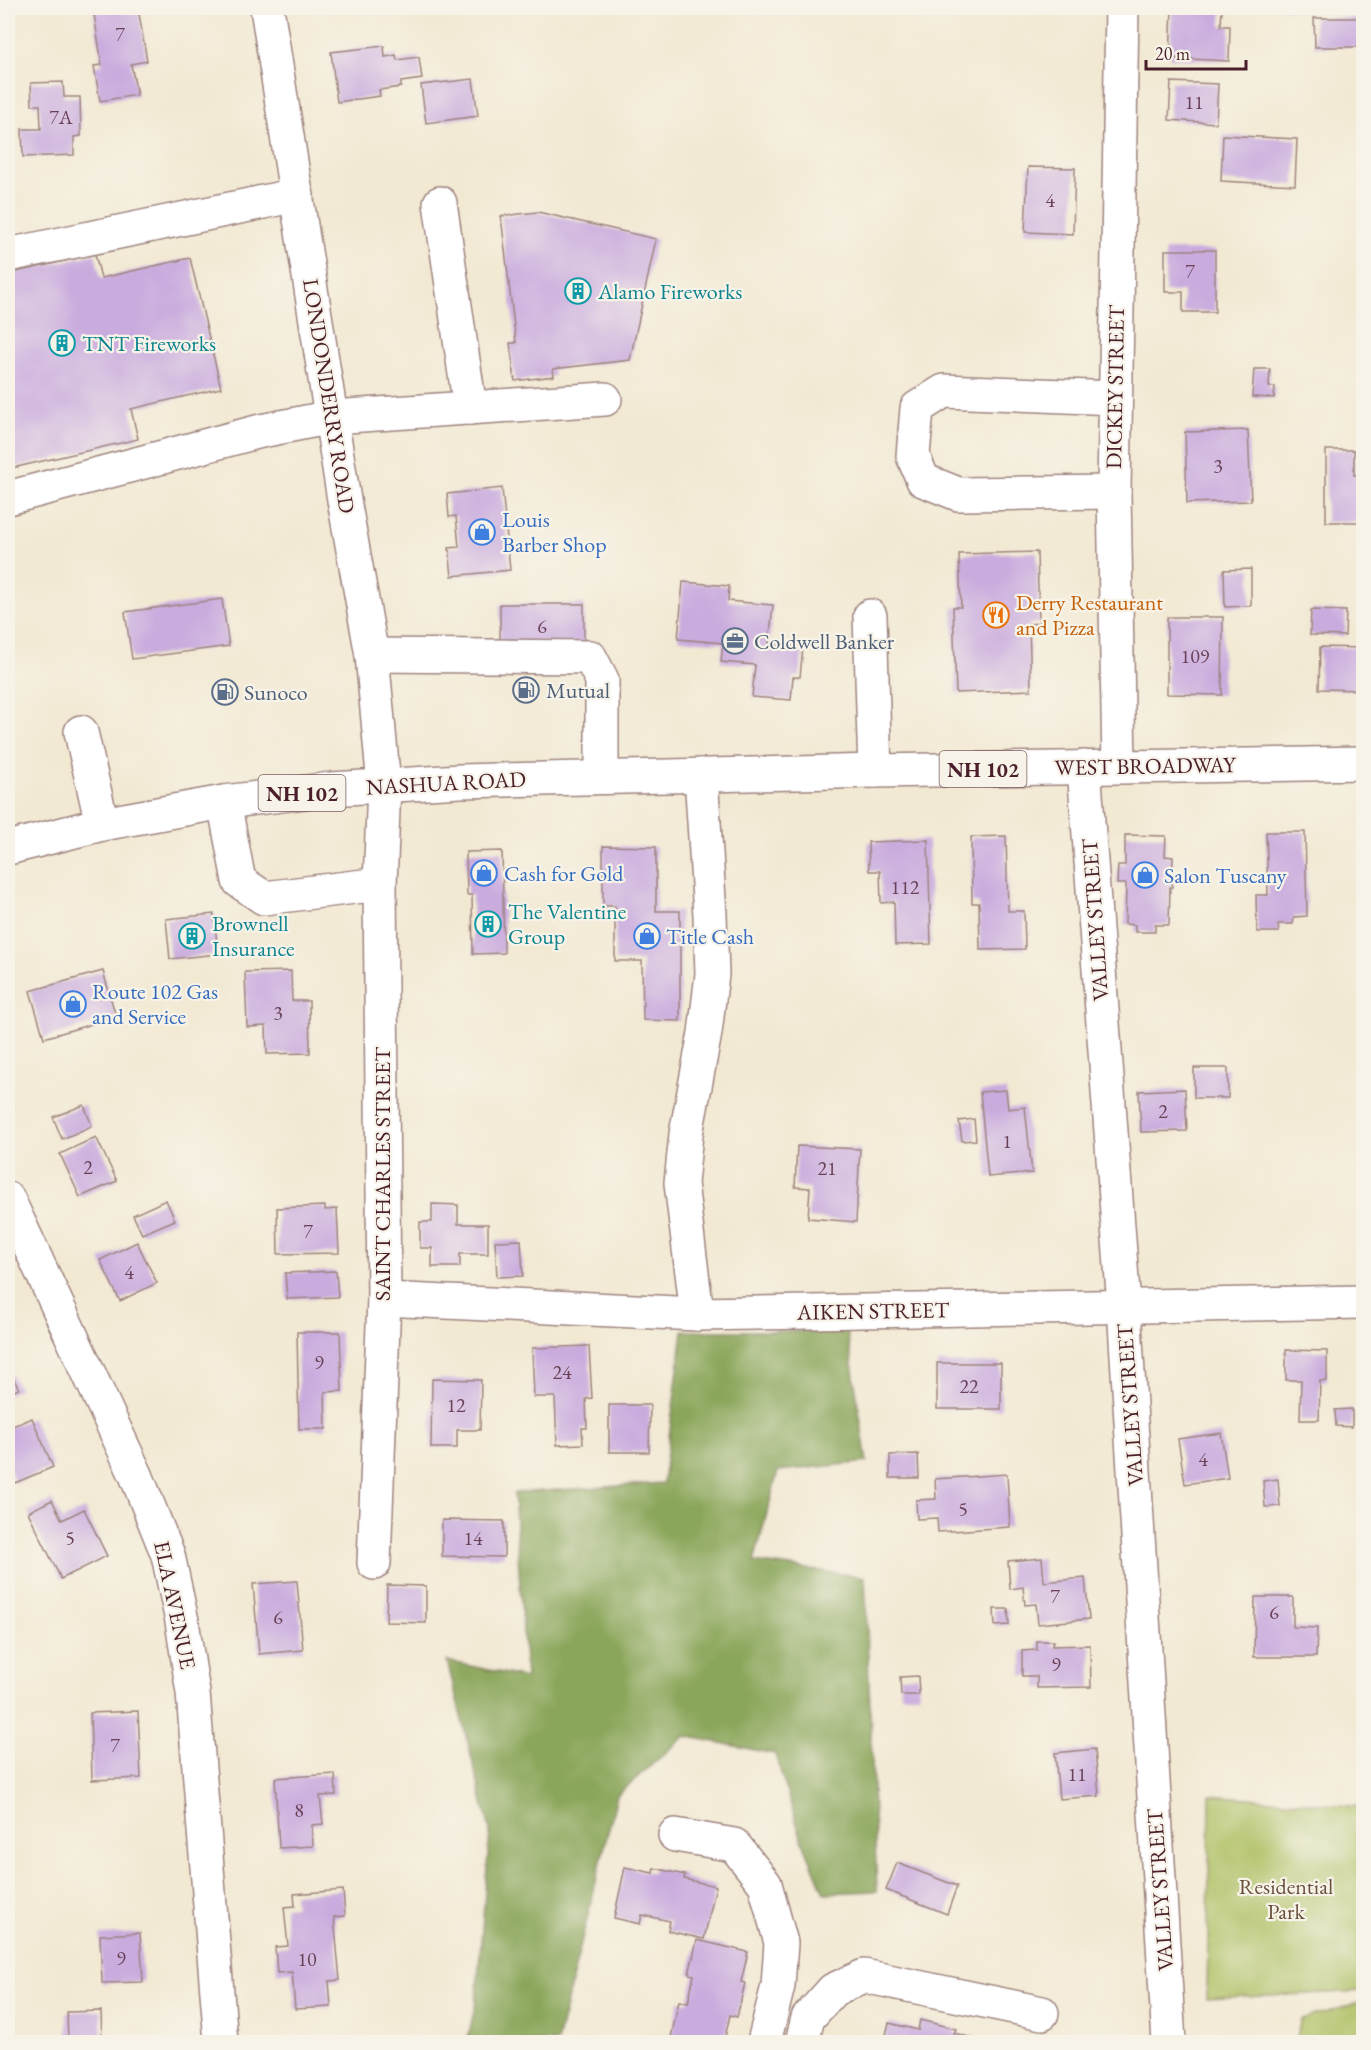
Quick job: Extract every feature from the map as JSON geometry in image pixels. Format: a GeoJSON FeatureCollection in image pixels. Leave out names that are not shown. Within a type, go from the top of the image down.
{"type":"FeatureCollection","features":[{"type":"Feature","properties":{"kind":"street","name":"LONDONDERRY ROAD"},"geometry":{"type":"LineString","coordinates":[[267,8],[372,654],[384,786]]}},
{"type":"Feature","properties":{"kind":"street","name":"DICKEY STREET"},"geometry":{"type":"LineString","coordinates":[[1119,766],[1114,492],[1122,8]]}},
{"type":"Feature","properties":{"kind":"street"},"geometry":{"type":"LineString","coordinates":[[8,255],[297,195]]}},
{"type":"Feature","properties":{"kind":"street"},"geometry":{"type":"LineString","coordinates":[[440,203],[470,408]]}},
{"type":"Feature","properties":{"kind":"street"},"geometry":{"type":"LineString","coordinates":[[1114,492],[958,494],[923,480],[912,456],[917,408],[944,391],[1115,398]]}},
{"type":"Feature","properties":{"kind":"street"},"geometry":{"type":"LineString","coordinates":[[8,498],[261,431],[332,417],[605,399]]}},
{"type":"Feature","properties":{"kind":"street"},"geometry":{"type":"LineString","coordinates":[[870,616],[875,771]]}},
{"type":"Feature","properties":{"kind":"street"},"geometry":{"type":"LineString","coordinates":[[372,654],[590,657],[602,680],[602,777]]}},
{"type":"Feature","properties":{"kind":"street"},"geometry":{"type":"LineString","coordinates":[[81,732],[102,824]]}},
{"type":"Feature","properties":{"kind":"street","name":"WEST BROADWAY"},"geometry":{"type":"LineString","coordinates":[[602,777],[1119,766],[1364,764]]}},
{"type":"Feature","properties":{"kind":"street","name":"VALLEY STREET"},"geometry":{"type":"LineString","coordinates":[[1084,767],[1124,1307],[1169,2043]]}},
{"type":"Feature","properties":{"kind":"street"},"geometry":{"type":"LineString","coordinates":[[697,1314],[681,1183],[686,1134],[705,1033],[712,974],[701,775]]}},
{"type":"Feature","properties":{"kind":"street","name":"NASHUA ROAD"},"geometry":{"type":"LineString","coordinates":[[8,848],[102,824],[224,802],[332,789],[460,781],[602,777]]}},
{"type":"Feature","properties":{"kind":"street","name":"SAINT CHARLES STREET"},"geometry":{"type":"LineString","coordinates":[[374,1563],[384,1299],[380,884],[384,786]]}},
{"type":"Feature","properties":{"kind":"street"},"geometry":{"type":"LineString","coordinates":[[224,802],[239,881],[264,898],[380,884]]}},
{"type":"Feature","properties":{"kind":"street","name":"ELA AVENUE"},"geometry":{"type":"LineString","coordinates":[[8,1199],[136,1475],[168,1555],[182,1621],[193,1693],[221,2043]]}},
{"type":"Feature","properties":{"kind":"street","name":"AIKEN STREET"},"geometry":{"type":"LineString","coordinates":[[384,1299],[697,1314],[1364,1302]]}},
{"type":"Feature","properties":{"kind":"street"},"geometry":{"type":"LineString","coordinates":[[675,1835],[734,1845],[765,1884],[781,1942],[778,1986],[764,2043]]}},
{"type":"Feature","properties":{"kind":"street"},"geometry":{"type":"LineString","coordinates":[[802,2043],[808,2018],[832,1990],[864,1976],[1042,2013]]}},
{"type":"Feature","properties":{"kind":"green space"},"geometry":{"type":"Polygon","coordinates":[[[683,1331],[847,1331],[867,1462],[778,1471],[754,1562],[865,1577],[877,1891],[824,1893],[801,1837],[775,1754],[685,1736],[617,1795],[557,2042],[467,2042],[476,2003],[490,1830],[447,1661],[526,1678],[514,1493],[663,1483],[683,1331]]]}},
{"type":"Feature","properties":{"kind":"green space","name":"Residential Park"},"geometry":{"type":"Polygon","coordinates":[[[1210,1795],[1363,1807],[1363,1991],[1207,1999],[1210,1795]]]}},
{"type":"Feature","properties":{"kind":"green space"},"geometry":{"type":"Polygon","coordinates":[[[1363,2002],[1363,2042],[1295,2042],[1301,2019],[1363,2002]]]}},
{"type":"Feature","properties":{"kind":"building"},"geometry":{"type":"Polygon","coordinates":[[[93,8],[138,8],[147,61],[131,64],[137,95],[100,101],[94,66],[102,65],[93,8]]]}},
{"type":"Feature","properties":{"kind":"building"},"geometry":{"type":"Polygon","coordinates":[[[1172,8],[1222,8],[1221,26],[1230,26],[1229,61],[1170,58],[1172,8]]]}},
{"type":"Feature","properties":{"kind":"building"},"geometry":{"type":"Polygon","coordinates":[[[1282,8],[1323,8],[1322,11],[1282,8]]]}},
{"type":"Feature","properties":{"kind":"building"},"geometry":{"type":"Polygon","coordinates":[[[1314,18],[1364,18],[1364,47],[1315,47],[1314,18]]]}},
{"type":"Feature","properties":{"kind":"building"},"geometry":{"type":"Polygon","coordinates":[[[384,46],[385,57],[396,55],[397,60],[419,57],[422,79],[401,82],[401,87],[379,90],[380,96],[337,102],[331,52],[384,46]]]}},
{"type":"Feature","properties":{"kind":"building"},"geometry":{"type":"Polygon","coordinates":[[[473,79],[478,116],[426,123],[421,85],[473,79]]]}},
{"type":"Feature","properties":{"kind":"building"},"geometry":{"type":"Polygon","coordinates":[[[63,82],[64,97],[80,97],[81,136],[74,137],[74,155],[23,157],[22,129],[41,129],[40,105],[32,105],[31,83],[63,82]]]}},
{"type":"Feature","properties":{"kind":"building"},"geometry":{"type":"Polygon","coordinates":[[[1171,82],[1218,84],[1216,123],[1169,120],[1171,82]]]}},
{"type":"Feature","properties":{"kind":"building"},"geometry":{"type":"Polygon","coordinates":[[[1223,135],[1297,139],[1295,185],[1221,181],[1223,135]]]}},
{"type":"Feature","properties":{"kind":"building"},"geometry":{"type":"Polygon","coordinates":[[[1028,167],[1075,168],[1073,234],[1025,232],[1028,167]]]}},
{"type":"Feature","properties":{"kind":"building","name":"Alamo Fireworks"},"geometry":{"type":"Polygon","coordinates":[[[538,212],[656,239],[630,360],[553,369],[554,376],[515,381],[510,343],[516,343],[501,216],[538,212]]]}},
{"type":"Feature","properties":{"kind":"building"},"geometry":{"type":"Polygon","coordinates":[[[1165,250],[1215,250],[1215,312],[1183,312],[1183,292],[1165,292],[1165,250]]]}},
{"type":"Feature","properties":{"kind":"building","name":"TNT Fireworks"},"geometry":{"type":"Polygon","coordinates":[[[95,254],[101,278],[190,258],[221,388],[131,409],[138,439],[8,469],[8,274],[95,254]]]}},
{"type":"Feature","properties":{"kind":"building"},"geometry":{"type":"Polygon","coordinates":[[[1254,369],[1270,369],[1269,387],[1275,387],[1274,398],[1252,397],[1254,369]]]}},
{"type":"Feature","properties":{"kind":"building"},"geometry":{"type":"Polygon","coordinates":[[[1248,430],[1251,501],[1187,503],[1185,432],[1248,430]]]}},
{"type":"Feature","properties":{"kind":"building"},"geometry":{"type":"Polygon","coordinates":[[[1326,450],[1354,450],[1354,475],[1364,475],[1364,522],[1326,522],[1326,450]]]}},
{"type":"Feature","properties":{"kind":"building","name":"Louis Barber Shop"},"geometry":{"type":"Polygon","coordinates":[[[502,488],[510,570],[452,576],[449,548],[459,547],[456,516],[449,517],[447,494],[502,488]]]}},
{"type":"Feature","properties":{"kind":"building","name":"Derry Restaurant and Pizza"},"geometry":{"type":"Polygon","coordinates":[[[1037,552],[1039,623],[1029,624],[1031,690],[956,693],[953,607],[961,607],[959,554],[1037,552]]]}},
{"type":"Feature","properties":{"kind":"building"},"geometry":{"type":"Polygon","coordinates":[[[1251,569],[1251,606],[1225,607],[1224,570],[1251,569]]]}},
{"type":"Feature","properties":{"kind":"building","name":"Coldwell Banker"},"geometry":{"type":"Polygon","coordinates":[[[683,582],[729,586],[728,601],[773,605],[769,645],[803,647],[800,677],[793,677],[791,700],[752,697],[755,665],[721,662],[723,643],[678,639],[683,582]]]}},
{"type":"Feature","properties":{"kind":"building"},"geometry":{"type":"Polygon","coordinates":[[[222,599],[229,646],[132,659],[125,612],[222,599]]]}},
{"type":"Feature","properties":{"kind":"building"},"geometry":{"type":"Polygon","coordinates":[[[500,604],[584,604],[584,647],[500,647],[500,604]]]}},
{"type":"Feature","properties":{"kind":"building"},"geometry":{"type":"Polygon","coordinates":[[[1311,610],[1346,611],[1345,636],[1310,635],[1311,610]]]}},
{"type":"Feature","properties":{"kind":"building"},"geometry":{"type":"Polygon","coordinates":[[[1167,617],[1223,617],[1222,695],[1167,694],[1167,617]]]}},
{"type":"Feature","properties":{"kind":"building"},"geometry":{"type":"Polygon","coordinates":[[[1320,647],[1364,648],[1364,690],[1319,689],[1320,647]]]}},
{"type":"Feature","properties":{"kind":"building"},"geometry":{"type":"Polygon","coordinates":[[[1266,832],[1305,832],[1307,916],[1294,917],[1293,924],[1278,924],[1279,932],[1257,932],[1256,895],[1268,895],[1266,832]]]}},
{"type":"Feature","properties":{"kind":"building","name":"Salon Tuscany"},"geometry":{"type":"Polygon","coordinates":[[[1125,835],[1166,836],[1165,856],[1173,857],[1169,925],[1155,925],[1155,932],[1135,932],[1135,925],[1125,924],[1126,884],[1117,884],[1118,865],[1125,865],[1125,835]]]}},
{"type":"Feature","properties":{"kind":"building"},"geometry":{"type":"Polygon","coordinates":[[[1006,836],[1008,911],[1024,911],[1025,949],[980,950],[979,903],[972,903],[971,837],[1006,836]]]}},
{"type":"Feature","properties":{"kind":"building"},"geometry":{"type":"Polygon","coordinates":[[[928,840],[931,944],[895,945],[894,902],[881,903],[880,871],[869,871],[868,842],[928,840]]]}},
{"type":"Feature","properties":{"kind":"building","name":"Title Cash"},"geometry":{"type":"Polygon","coordinates":[[[603,846],[656,847],[656,911],[680,911],[680,1021],[643,1020],[642,961],[615,961],[615,906],[603,906],[603,846]]]}},
{"type":"Feature","properties":{"kind":"building"},"geometry":{"type":"Polygon","coordinates":[[[502,851],[504,953],[473,954],[472,895],[467,895],[466,852],[502,851]]]}},
{"type":"Feature","properties":{"kind":"building","name":"Brownell Insurance"},"geometry":{"type":"Polygon","coordinates":[[[214,914],[218,954],[170,959],[166,919],[214,914]]]}},
{"type":"Feature","properties":{"kind":"building","name":"Route 102 Gas and Service"},"geometry":{"type":"Polygon","coordinates":[[[103,971],[116,1017],[44,1038],[30,991],[103,971]]]}},
{"type":"Feature","properties":{"kind":"building"},"geometry":{"type":"Polygon","coordinates":[[[291,971],[292,1001],[309,1001],[310,1053],[267,1054],[266,1026],[247,1027],[245,972],[291,971]]]}},
{"type":"Feature","properties":{"kind":"building"},"geometry":{"type":"Polygon","coordinates":[[[1194,1068],[1228,1068],[1228,1098],[1194,1098],[1194,1068]]]}},
{"type":"Feature","properties":{"kind":"building"},"geometry":{"type":"Polygon","coordinates":[[[1185,1089],[1187,1131],[1141,1132],[1139,1091],[1185,1089]]]}},
{"type":"Feature","properties":{"kind":"building"},"geometry":{"type":"Polygon","coordinates":[[[1006,1090],[1008,1109],[1025,1107],[1032,1173],[988,1177],[980,1092],[1006,1090]]]}},
{"type":"Feature","properties":{"kind":"building"},"geometry":{"type":"Polygon","coordinates":[[[84,1105],[92,1126],[62,1139],[53,1117],[84,1105]]]}},
{"type":"Feature","properties":{"kind":"building"},"geometry":{"type":"Polygon","coordinates":[[[974,1119],[976,1140],[962,1141],[959,1121],[974,1119]]]}},
{"type":"Feature","properties":{"kind":"building"},"geometry":{"type":"Polygon","coordinates":[[[96,1137],[117,1181],[80,1197],[60,1154],[96,1137]]]}},
{"type":"Feature","properties":{"kind":"building"},"geometry":{"type":"Polygon","coordinates":[[[797,1146],[860,1149],[856,1222],[808,1218],[810,1188],[795,1187],[797,1146]]]}},
{"type":"Feature","properties":{"kind":"building"},"geometry":{"type":"Polygon","coordinates":[[[166,1200],[175,1220],[142,1234],[133,1215],[166,1200]]]}},
{"type":"Feature","properties":{"kind":"building"},"geometry":{"type":"Polygon","coordinates":[[[432,1204],[458,1205],[458,1224],[488,1224],[488,1254],[460,1254],[460,1267],[432,1267],[432,1248],[420,1248],[420,1222],[432,1222],[432,1204]]]}},
{"type":"Feature","properties":{"kind":"building"},"geometry":{"type":"Polygon","coordinates":[[[325,1206],[325,1210],[337,1209],[339,1253],[278,1254],[277,1208],[325,1206]]]}},
{"type":"Feature","properties":{"kind":"building"},"geometry":{"type":"Polygon","coordinates":[[[521,1240],[523,1276],[497,1277],[495,1241],[521,1240]]]}},
{"type":"Feature","properties":{"kind":"building"},"geometry":{"type":"Polygon","coordinates":[[[137,1242],[157,1283],[120,1301],[100,1260],[137,1242]]]}},
{"type":"Feature","properties":{"kind":"building"},"geometry":{"type":"Polygon","coordinates":[[[336,1271],[338,1297],[287,1299],[285,1273],[336,1271]]]}},
{"type":"Feature","properties":{"kind":"building"},"geometry":{"type":"Polygon","coordinates":[[[297,1332],[340,1332],[342,1391],[325,1392],[326,1429],[299,1429],[297,1332]]]}},
{"type":"Feature","properties":{"kind":"building"},"geometry":{"type":"Polygon","coordinates":[[[589,1346],[592,1398],[586,1399],[587,1428],[582,1428],[583,1444],[557,1445],[555,1397],[534,1397],[532,1348],[589,1346]]]}},
{"type":"Feature","properties":{"kind":"building"},"geometry":{"type":"Polygon","coordinates":[[[1286,1350],[1327,1351],[1327,1381],[1320,1381],[1319,1420],[1300,1420],[1301,1380],[1286,1380],[1286,1350]]]}},
{"type":"Feature","properties":{"kind":"building"},"geometry":{"type":"Polygon","coordinates":[[[937,1363],[1001,1363],[1001,1409],[937,1409],[937,1363]]]}},
{"type":"Feature","properties":{"kind":"building"},"geometry":{"type":"Polygon","coordinates":[[[8,1368],[19,1389],[8,1394],[8,1368]]]}},
{"type":"Feature","properties":{"kind":"building"},"geometry":{"type":"Polygon","coordinates":[[[432,1379],[481,1380],[480,1430],[457,1430],[457,1448],[431,1448],[432,1379]]]}},
{"type":"Feature","properties":{"kind":"building"},"geometry":{"type":"Polygon","coordinates":[[[609,1405],[650,1405],[649,1452],[609,1452],[609,1405]]]}},
{"type":"Feature","properties":{"kind":"building"},"geometry":{"type":"Polygon","coordinates":[[[1352,1409],[1352,1427],[1336,1426],[1335,1410],[1352,1409]]]}},
{"type":"Feature","properties":{"kind":"building"},"geometry":{"type":"Polygon","coordinates":[[[32,1418],[53,1467],[15,1483],[8,1466],[8,1428],[32,1418]]]}},
{"type":"Feature","properties":{"kind":"building"},"geometry":{"type":"Polygon","coordinates":[[[1221,1433],[1228,1478],[1185,1484],[1178,1439],[1221,1433]]]}},
{"type":"Feature","properties":{"kind":"building"},"geometry":{"type":"Polygon","coordinates":[[[918,1454],[919,1478],[890,1478],[890,1455],[918,1454]]]}},
{"type":"Feature","properties":{"kind":"building"},"geometry":{"type":"Polygon","coordinates":[[[1007,1474],[1010,1527],[938,1532],[937,1518],[917,1519],[916,1500],[936,1499],[935,1479],[1007,1474]]]}},
{"type":"Feature","properties":{"kind":"building"},"geometry":{"type":"Polygon","coordinates":[[[1278,1479],[1280,1506],[1265,1507],[1263,1481],[1278,1479]]]}},
{"type":"Feature","properties":{"kind":"building"},"geometry":{"type":"Polygon","coordinates":[[[52,1500],[62,1520],[84,1509],[107,1556],[61,1579],[28,1512],[52,1500]]]}},
{"type":"Feature","properties":{"kind":"building"},"geometry":{"type":"Polygon","coordinates":[[[442,1520],[504,1521],[504,1557],[442,1556],[442,1520]]]}},
{"type":"Feature","properties":{"kind":"building"},"geometry":{"type":"Polygon","coordinates":[[[1042,1558],[1044,1582],[1085,1578],[1089,1619],[1038,1624],[1036,1604],[1025,1605],[1023,1587],[1010,1589],[1008,1561],[1042,1558]]]}},
{"type":"Feature","properties":{"kind":"building"},"geometry":{"type":"Polygon","coordinates":[[[297,1581],[303,1650],[259,1654],[253,1584],[297,1581]]]}},
{"type":"Feature","properties":{"kind":"building"},"geometry":{"type":"Polygon","coordinates":[[[387,1585],[426,1586],[426,1623],[386,1622],[387,1585]]]}},
{"type":"Feature","properties":{"kind":"building"},"geometry":{"type":"Polygon","coordinates":[[[1255,1597],[1293,1597],[1293,1627],[1317,1628],[1316,1657],[1254,1657],[1255,1597]]]}},
{"type":"Feature","properties":{"kind":"building"},"geometry":{"type":"Polygon","coordinates":[[[994,1609],[1008,1609],[1009,1625],[995,1626],[994,1609]]]}},
{"type":"Feature","properties":{"kind":"building"},"geometry":{"type":"Polygon","coordinates":[[[1037,1641],[1053,1641],[1052,1646],[1090,1645],[1091,1687],[1037,1688],[1037,1676],[1022,1676],[1022,1651],[1037,1650],[1037,1641]]]}},
{"type":"Feature","properties":{"kind":"building"},"geometry":{"type":"Polygon","coordinates":[[[918,1676],[919,1695],[901,1695],[900,1677],[918,1676]]]}},
{"type":"Feature","properties":{"kind":"building"},"geometry":{"type":"Polygon","coordinates":[[[138,1711],[141,1778],[92,1780],[90,1713],[138,1711]]]}},
{"type":"Feature","properties":{"kind":"building"},"geometry":{"type":"Polygon","coordinates":[[[1095,1749],[1099,1796],[1059,1799],[1055,1753],[1095,1749]]]}},
{"type":"Feature","properties":{"kind":"building"},"geometry":{"type":"Polygon","coordinates":[[[335,1774],[336,1795],[320,1796],[323,1824],[312,1825],[313,1846],[279,1848],[275,1778],[335,1774]]]}},
{"type":"Feature","properties":{"kind":"building"},"geometry":{"type":"Polygon","coordinates":[[[897,1863],[957,1886],[947,1914],[886,1890],[897,1863]]]}},
{"type":"Feature","properties":{"kind":"building"},"geometry":{"type":"Polygon","coordinates":[[[625,1867],[653,1873],[654,1868],[685,1875],[684,1879],[716,1886],[704,1939],[668,1931],[670,1921],[642,1915],[640,1924],[614,1918],[625,1867]]]}},
{"type":"Feature","properties":{"kind":"building"},"geometry":{"type":"Polygon","coordinates":[[[343,1890],[345,1916],[334,1917],[340,1980],[329,1981],[331,2007],[295,2009],[292,1972],[277,1973],[275,1947],[288,1946],[284,1907],[295,1906],[294,1894],[343,1890]]]}},
{"type":"Feature","properties":{"kind":"building"},"geometry":{"type":"Polygon","coordinates":[[[140,1933],[143,1982],[102,1983],[100,1935],[140,1933]]]}},
{"type":"Feature","properties":{"kind":"building"},"geometry":{"type":"Polygon","coordinates":[[[697,1940],[748,1952],[741,1982],[745,1983],[737,2017],[730,2015],[724,2042],[670,2042],[679,2001],[688,2003],[694,1975],[689,1974],[697,1940]]]}},
{"type":"Feature","properties":{"kind":"building"},"geometry":{"type":"Polygon","coordinates":[[[101,2011],[102,2042],[68,2042],[67,2012],[101,2011]]]}},
{"type":"Feature","properties":{"kind":"building"},"geometry":{"type":"Polygon","coordinates":[[[920,2020],[956,2029],[954,2033],[987,2042],[884,2042],[889,2023],[918,2030],[920,2020]]]}},
{"type":"Feature","properties":{"kind":"place","name":"Alamo Fireworks"},"geometry":{"type":"Point","coordinates":[578,291]}},
{"type":"Feature","properties":{"kind":"place","name":"TNT Fireworks"},"geometry":{"type":"Point","coordinates":[62,343]}},
{"type":"Feature","properties":{"kind":"place","name":"Louis Barber Shop"},"geometry":{"type":"Point","coordinates":[482,532]}},
{"type":"Feature","properties":{"kind":"place","name":"Derry Restaurant and Pizza"},"geometry":{"type":"Point","coordinates":[996,615]}},
{"type":"Feature","properties":{"kind":"place","name":"Coldwell Banker"},"geometry":{"type":"Point","coordinates":[735,641]}},
{"type":"Feature","properties":{"kind":"place","name":"Mutual"},"geometry":{"type":"Point","coordinates":[526,690]}},
{"type":"Feature","properties":{"kind":"place","name":"Sunoco"},"geometry":{"type":"Point","coordinates":[225,692]}},
{"type":"Feature","properties":{"kind":"place","name":"Cash for Gold"},"geometry":{"type":"Point","coordinates":[484,873]}},
{"type":"Feature","properties":{"kind":"place","name":"Salon Tuscany"},"geometry":{"type":"Point","coordinates":[1145,875]}},
{"type":"Feature","properties":{"kind":"place","name":"The Valentine Group"},"geometry":{"type":"Point","coordinates":[488,924]}},
{"type":"Feature","properties":{"kind":"place","name":"Brownell Insurance"},"geometry":{"type":"Point","coordinates":[192,936]}},
{"type":"Feature","properties":{"kind":"place","name":"Title Cash"},"geometry":{"type":"Point","coordinates":[647,936]}},
{"type":"Feature","properties":{"kind":"place","name":"Route 102 Gas and Service"},"geometry":{"type":"Point","coordinates":[73,1004]}}]}
